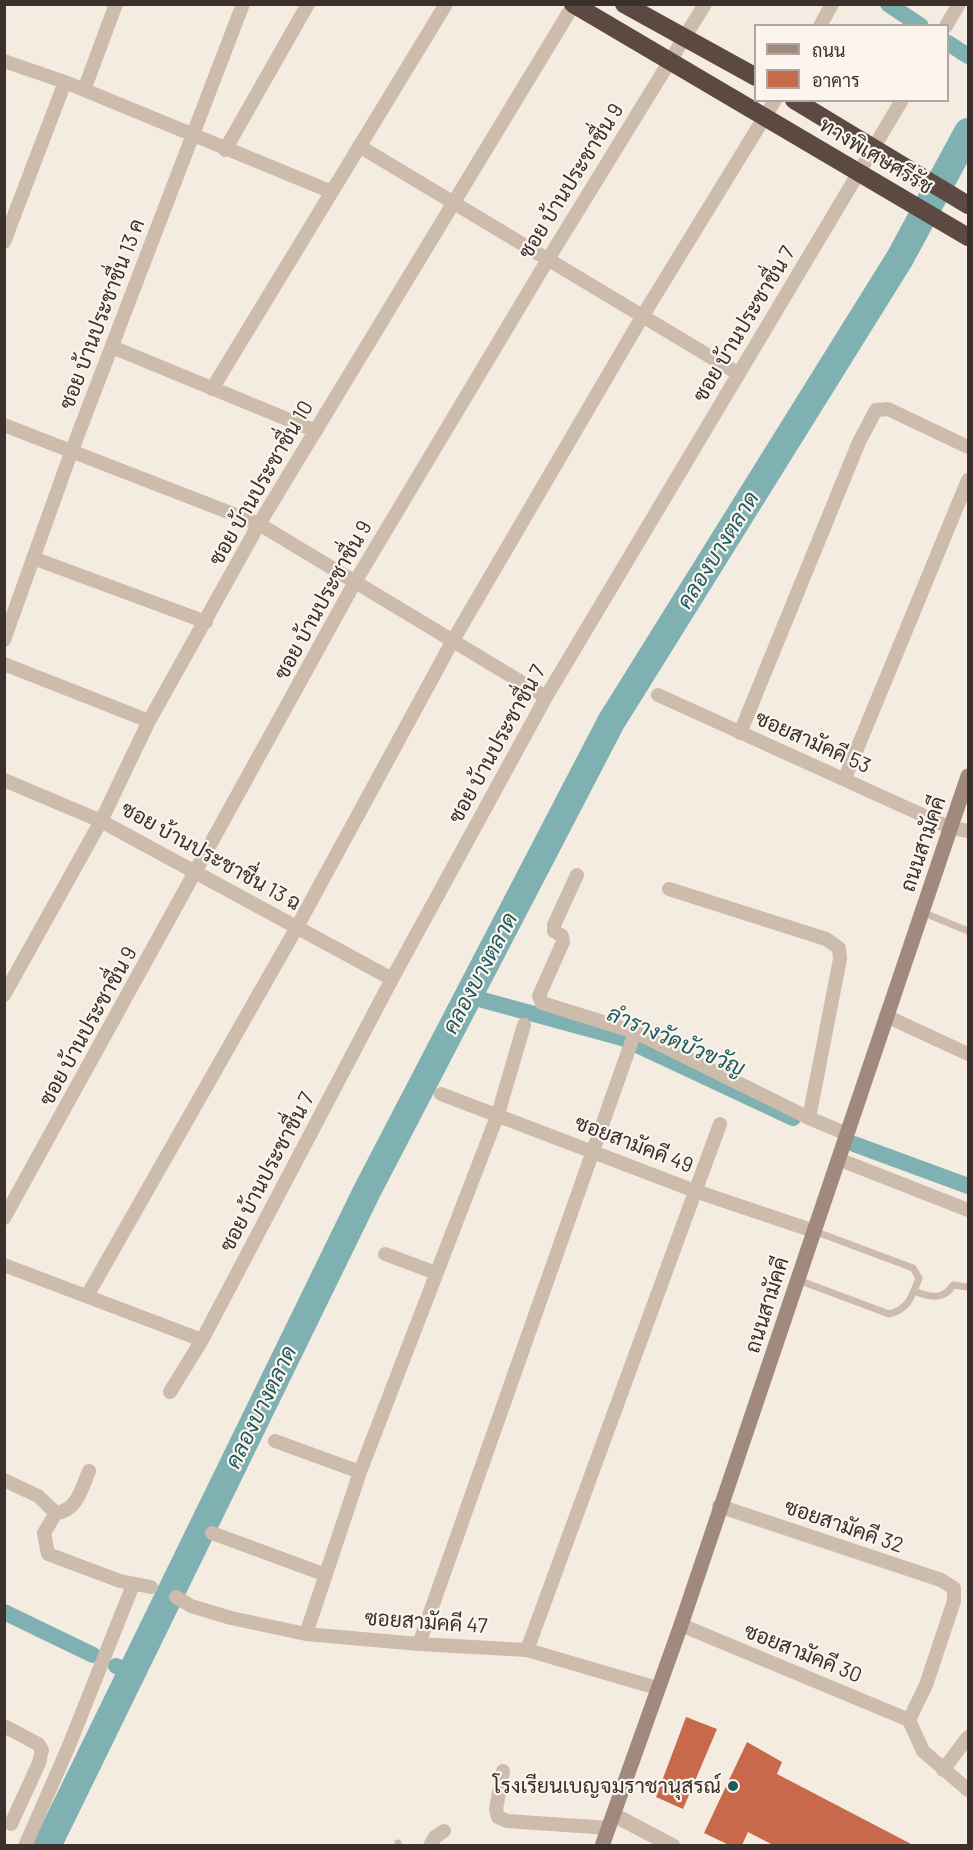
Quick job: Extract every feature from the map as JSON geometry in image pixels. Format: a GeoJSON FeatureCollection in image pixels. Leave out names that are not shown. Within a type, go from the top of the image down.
{"type":"FeatureCollection","features":[{"type":"Feature","properties":{"kind":"highway","name":"ทางพิเศษศรีรัช"},"geometry":{"type":"LineString","coordinates":[[574,4],[969,237]]}},
{"type":"Feature","properties":{"kind":"highway"},"geometry":{"type":"LineString","coordinates":[[624,4],[754,76]]}},
{"type":"Feature","properties":{"kind":"highway","name":"ทางพิเศษศรีรัช"},"geometry":{"type":"LineString","coordinates":[[797,102],[969,205]]}},
{"type":"Feature","properties":{"kind":"main road","name":"ถนนสามัคคี"},"geometry":{"type":"LineString","coordinates":[[602,1845],[681,1625],[719,1506],[969,776]]}},
{"type":"Feature","properties":{"kind":"street"},"geometry":{"type":"LineString","coordinates":[[84,90],[116,4]]}},
{"type":"Feature","properties":{"kind":"street","name":"ซอย บ้านประชาชื่น 13 ค"},"geometry":{"type":"LineString","coordinates":[[4,640],[72,450],[243,4]]}},
{"type":"Feature","properties":{"kind":"street"},"geometry":{"type":"LineString","coordinates":[[225,150],[308,4]]}},
{"type":"Feature","properties":{"kind":"street"},"geometry":{"type":"LineString","coordinates":[[212,389],[446,4]]}},
{"type":"Feature","properties":{"kind":"street","name":"ซอย บ้านประชาชื่น 10"},"geometry":{"type":"LineString","coordinates":[[4,995],[101,821],[149,721],[260,524],[574,4]]}},
{"type":"Feature","properties":{"kind":"street"},"geometry":{"type":"LineString","coordinates":[[821,24],[832,4]]}},
{"type":"Feature","properties":{"kind":"street"},"geometry":{"type":"LineString","coordinates":[[947,24],[959,4]]}},
{"type":"Feature","properties":{"kind":"street","name":"ซอย บ้านประชาชื่น 9"},"geometry":{"type":"LineString","coordinates":[[4,1218],[197,873],[355,582],[547,261],[702,10]]}},
{"type":"Feature","properties":{"kind":"street"},"geometry":{"type":"LineString","coordinates":[[4,61],[65,82],[225,150],[332,192]]}},
{"type":"Feature","properties":{"kind":"street"},"geometry":{"type":"LineString","coordinates":[[4,242],[65,82]]}},
{"type":"Feature","properties":{"kind":"street"},"geometry":{"type":"LineString","coordinates":[[87,1296],[297,927],[452,642],[642,317],[774,102]]}},
{"type":"Feature","properties":{"kind":"street","name":"ซอย บ้านประชาชื่น 7"},"geometry":{"type":"LineString","coordinates":[[170,1392],[202,1340],[392,979],[546,697],[901,102]]}},
{"type":"Feature","properties":{"kind":"street"},"geometry":{"type":"LineString","coordinates":[[359,146],[547,261],[739,374]]}},
{"type":"Feature","properties":{"kind":"street"},"geometry":{"type":"LineString","coordinates":[[111,348],[316,431]]}},
{"type":"Feature","properties":{"kind":"street"},"geometry":{"type":"LineString","coordinates":[[740,733],[859,442],[876,410],[888,409],[969,447]]}},
{"type":"Feature","properties":{"kind":"street"},"geometry":{"type":"LineString","coordinates":[[4,425],[260,524],[546,697]]}},
{"type":"Feature","properties":{"kind":"street"},"geometry":{"type":"LineString","coordinates":[[845,778],[969,480]]}},
{"type":"Feature","properties":{"kind":"street"},"geometry":{"type":"LineString","coordinates":[[33,558],[206,622]]}},
{"type":"Feature","properties":{"kind":"street"},"geometry":{"type":"LineString","coordinates":[[4,664],[149,721]]}},
{"type":"Feature","properties":{"kind":"street","name":"ซอยสามัคคี 53"},"geometry":{"type":"LineString","coordinates":[[658,695],[951,828],[969,831]]}},
{"type":"Feature","properties":{"kind":"street","name":"ซอย บ้านประชาชื่น 13 ฉ"},"geometry":{"type":"LineString","coordinates":[[4,780],[101,821],[392,979]]}},
{"type":"Feature","properties":{"kind":"street"},"geometry":{"type":"LineString","coordinates":[[577,875],[554,925],[554,931],[562,936],[563,942],[541,987],[539,999],[542,1002],[634,1033],[809,1118],[847,1134]]}},
{"type":"Feature","properties":{"kind":"street"},"geometry":{"type":"LineString","coordinates":[[669,889],[734,908],[837,945],[840,959],[809,1118]]}},
{"type":"Feature","properties":{"kind":"street"},"geometry":{"type":"LineString","coordinates":[[886,1016],[969,1054]]}},
{"type":"Feature","properties":{"kind":"street"},"geometry":{"type":"LineString","coordinates":[[306,1634],[360,1472],[498,1114],[524,1025]]}},
{"type":"Feature","properties":{"kind":"street"},"geometry":{"type":"LineString","coordinates":[[419,1644],[634,1033]]}},
{"type":"Feature","properties":{"kind":"street","name":"ซอยสามัคคี 49"},"geometry":{"type":"LineString","coordinates":[[441,1094],[695,1191],[813,1231]]}},
{"type":"Feature","properties":{"kind":"street"},"geometry":{"type":"LineString","coordinates":[[527,1650],[720,1124]]}},
{"type":"Feature","properties":{"kind":"street"},"geometry":{"type":"LineString","coordinates":[[838,1159],[969,1210]]}},
{"type":"Feature","properties":{"kind":"street"},"geometry":{"type":"LineString","coordinates":[[385,1254],[436,1273]]}},
{"type":"Feature","properties":{"kind":"street"},"geometry":{"type":"LineString","coordinates":[[4,1265],[202,1340]]}},
{"type":"Feature","properties":{"kind":"street"},"geometry":{"type":"LineString","coordinates":[[275,1441],[360,1472]]}},
{"type":"Feature","properties":{"kind":"street"},"geometry":{"type":"LineString","coordinates":[[56,1513],[64,1512],[72,1507],[89,1471]]}},
{"type":"Feature","properties":{"kind":"street"},"geometry":{"type":"LineString","coordinates":[[4,1480],[38,1496],[56,1513]]}},
{"type":"Feature","properties":{"kind":"street","name":"ซอยสามัคคี 32"},"geometry":{"type":"LineString","coordinates":[[719,1506],[941,1580],[954,1588],[954,1601],[926,1684],[909,1720]]}},
{"type":"Feature","properties":{"kind":"street"},"geometry":{"type":"LineString","coordinates":[[56,1513],[44,1533],[48,1554],[133,1585],[150,1587]]}},
{"type":"Feature","properties":{"kind":"street"},"geometry":{"type":"LineString","coordinates":[[212,1533],[326,1575]]}},
{"type":"Feature","properties":{"kind":"street"},"geometry":{"type":"LineString","coordinates":[[25,1845],[68,1748],[133,1585]]}},
{"type":"Feature","properties":{"kind":"street","name":"ซอยสามัคคี 47"},"geometry":{"type":"LineString","coordinates":[[176,1597],[191,1606],[258,1625],[306,1634],[419,1644],[527,1650],[657,1688]]}},
{"type":"Feature","properties":{"kind":"street","name":"ซอยสามัคคี 30"},"geometry":{"type":"LineString","coordinates":[[681,1625],[909,1720]]}},
{"type":"Feature","properties":{"kind":"street"},"geometry":{"type":"LineString","coordinates":[[909,1720],[923,1751],[969,1790]]}},
{"type":"Feature","properties":{"kind":"street"},"geometry":{"type":"LineString","coordinates":[[4,1726],[38,1744],[42,1750],[39,1763],[11,1824]]}},
{"type":"Feature","properties":{"kind":"street"},"geometry":{"type":"LineString","coordinates":[[944,1770],[969,1737]]}},
{"type":"Feature","properties":{"kind":"street"},"geometry":{"type":"LineString","coordinates":[[503,1771],[496,1809],[498,1817],[507,1821],[612,1821],[673,1845]]}},
{"type":"Feature","properties":{"kind":"street"},"geometry":{"type":"LineString","coordinates":[[430,1845],[435,1837],[444,1831]]}},
{"type":"Feature","properties":{"kind":"lane"},"geometry":{"type":"LineString","coordinates":[[922,912],[969,931]]}},
{"type":"Feature","properties":{"kind":"lane"},"geometry":{"type":"LineString","coordinates":[[798,1280],[889,1314],[900,1311],[909,1304],[919,1278],[913,1268],[813,1231]]}},
{"type":"Feature","properties":{"kind":"lane"},"geometry":{"type":"LineString","coordinates":[[914,1291],[939,1297],[949,1292],[954,1285],[969,1287]]}},
{"type":"Feature","properties":{"kind":"building"},"geometry":{"type":"Polygon","coordinates":[[[686,1717],[717,1729],[683,1809],[656,1797],[686,1717]]]}},
{"type":"Feature","properties":{"kind":"building"},"geometry":{"type":"Polygon","coordinates":[[[747,1742],[782,1762],[777,1774],[913,1845],[773,1845],[748,1832],[742,1845],[729,1845],[704,1833],[747,1742]]]}},
{"type":"Feature","properties":{"kind":"waterway"},"geometry":{"type":"LineString","coordinates":[[888,4],[918,24]]}},
{"type":"Feature","properties":{"kind":"waterway"},"geometry":{"type":"LineString","coordinates":[[949,44],[968,56]]}},
{"type":"Feature","properties":{"kind":"waterway","name":"คลองบางตลาด"},"geometry":{"type":"LineString","coordinates":[[47,1846],[367,1191],[611,722],[900,258],[968,132]]}},
{"type":"Feature","properties":{"kind":"waterway","name":"ลำรางวัดบัวขวัญ"},"geometry":{"type":"LineString","coordinates":[[468,996],[622,1038],[793,1118]]}},
{"type":"Feature","properties":{"kind":"waterway","name":"ลำรางวัดบัวขวัญ"},"geometry":{"type":"LineString","coordinates":[[854,1144],[968,1186]]}},
{"type":"Feature","properties":{"kind":"waterway"},"geometry":{"type":"LineString","coordinates":[[4,1612],[93,1655]]}},
{"type":"Feature","properties":{"kind":"waterway"},"geometry":{"type":"LineString","coordinates":[[116,1666],[131,1673]]}},
{"type":"Feature","properties":{"kind":"place","name":"โรงเรียนเบญจมราชานุสรณ์"},"geometry":{"type":"Point","coordinates":[733,1786]}}]}
